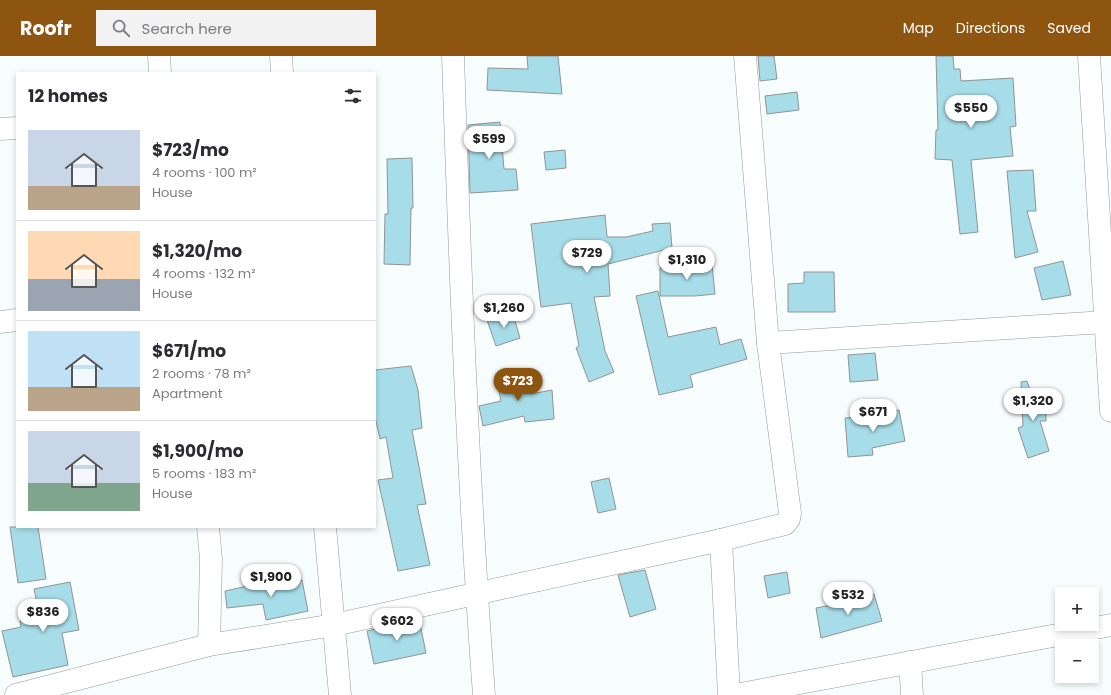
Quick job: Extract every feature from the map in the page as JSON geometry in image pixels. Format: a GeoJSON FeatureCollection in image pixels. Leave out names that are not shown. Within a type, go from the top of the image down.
{"type":"FeatureCollection","features":[{"type":"Feature","properties":{"kind":"street"},"geometry":{"type":"LineString","coordinates":[[159,56],[160,72]]}},
{"type":"Feature","properties":{"kind":"street"},"geometry":{"type":"LineString","coordinates":[[280,56],[282,72]]}},
{"type":"Feature","properties":{"kind":"street"},"geometry":{"type":"LineString","coordinates":[[453,56],[460,264],[476,594],[484,695]]}},
{"type":"Feature","properties":{"kind":"street"},"geometry":{"type":"LineString","coordinates":[[16,695],[209,645],[334,625],[721,540],[784,524],[789,520],[790,513],[768,343],[745,56]]}},
{"type":"Feature","properties":{"kind":"street"},"geometry":{"type":"LineString","coordinates":[[1089,56],[1108,323],[1111,412]]}},
{"type":"Feature","properties":{"kind":"street"},"geometry":{"type":"LineString","coordinates":[[0,130],[16,128]]}},
{"type":"Feature","properties":{"kind":"street"},"geometry":{"type":"LineString","coordinates":[[0,322],[16,320]]}},
{"type":"Feature","properties":{"kind":"street"},"geometry":{"type":"LineString","coordinates":[[768,343],[1108,323]]}},
{"type":"Feature","properties":{"kind":"street"},"geometry":{"type":"LineString","coordinates":[[208,528],[211,559],[209,645]]}},
{"type":"Feature","properties":{"kind":"street"},"geometry":{"type":"LineString","coordinates":[[325,528],[340,695]]}},
{"type":"Feature","properties":{"kind":"street"},"geometry":{"type":"LineString","coordinates":[[721,540],[729,695]]}},
{"type":"Feature","properties":{"kind":"street"},"geometry":{"type":"LineString","coordinates":[[735,695],[1111,625]]}},
{"type":"Feature","properties":{"kind":"street"},"geometry":{"type":"LineString","coordinates":[[910,662],[912,695]]}},
{"type":"Feature","properties":{"kind":"building"},"geometry":{"type":"Polygon","coordinates":[[[527,56],[558,56],[562,94],[487,90],[488,68],[528,69],[527,56]]]}},
{"type":"Feature","properties":{"kind":"building"},"geometry":{"type":"Polygon","coordinates":[[[758,56],[774,56],[777,79],[760,81],[758,56]]]}},
{"type":"Feature","properties":{"kind":"building"},"geometry":{"type":"Polygon","coordinates":[[[936,56],[953,56],[954,69],[960,69],[961,81],[1013,78],[1016,126],[1010,127],[1013,156],[971,160],[978,232],[960,234],[952,160],[935,159],[936,130],[938,130],[936,56]]]}},
{"type":"Feature","properties":{"kind":"building"},"geometry":{"type":"Polygon","coordinates":[[[797,92],[799,110],[767,114],[765,96],[797,92]]]}},
{"type":"Feature","properties":{"kind":"building"},"geometry":{"type":"Polygon","coordinates":[[[500,122],[504,169],[516,169],[518,190],[470,193],[468,125],[500,122]]]}},
{"type":"Feature","properties":{"kind":"building"},"geometry":{"type":"Polygon","coordinates":[[[565,150],[566,168],[546,170],[544,152],[565,150]]]}},
{"type":"Feature","properties":{"kind":"building"},"geometry":{"type":"Polygon","coordinates":[[[412,158],[413,208],[411,208],[410,265],[384,264],[385,214],[388,214],[387,159],[412,158]]]}},
{"type":"Feature","properties":{"kind":"building"},"geometry":{"type":"Polygon","coordinates":[[[1033,170],[1036,211],[1027,211],[1038,252],[1015,258],[1007,171],[1033,170]]]}},
{"type":"Feature","properties":{"kind":"building"},"geometry":{"type":"Polygon","coordinates":[[[605,215],[607,237],[626,237],[653,231],[652,224],[670,223],[672,248],[608,264],[610,296],[594,297],[605,351],[614,372],[589,382],[576,348],[579,346],[571,303],[541,307],[531,224],[605,215]]]}},
{"type":"Feature","properties":{"kind":"building"},"geometry":{"type":"Polygon","coordinates":[[[1063,261],[1071,295],[1042,300],[1034,268],[1063,261]]]}},
{"type":"Feature","properties":{"kind":"building"},"geometry":{"type":"Polygon","coordinates":[[[712,264],[715,294],[695,296],[660,296],[660,268],[712,264]]]}},
{"type":"Feature","properties":{"kind":"building"},"geometry":{"type":"Polygon","coordinates":[[[804,272],[834,272],[835,312],[788,312],[788,284],[804,283],[804,272]]]}},
{"type":"Feature","properties":{"kind":"building"},"geometry":{"type":"Polygon","coordinates":[[[658,291],[668,337],[716,327],[720,345],[741,339],[747,359],[690,375],[693,387],[659,395],[636,296],[658,291]]]}},
{"type":"Feature","properties":{"kind":"building"},"geometry":{"type":"Polygon","coordinates":[[[512,311],[520,338],[496,346],[487,320],[512,311]]]}},
{"type":"Feature","properties":{"kind":"building"},"geometry":{"type":"Polygon","coordinates":[[[875,353],[878,380],[850,382],[848,355],[875,353]]]}},
{"type":"Feature","properties":{"kind":"building"},"geometry":{"type":"Polygon","coordinates":[[[411,366],[418,390],[422,428],[412,430],[426,504],[417,505],[430,565],[398,571],[378,480],[393,478],[386,437],[380,439],[376,421],[376,370],[411,366]]]}},
{"type":"Feature","properties":{"kind":"building"},"geometry":{"type":"Polygon","coordinates":[[[526,371],[531,394],[552,390],[554,419],[525,422],[524,416],[483,426],[479,406],[501,401],[496,378],[526,371]]]}},
{"type":"Feature","properties":{"kind":"building"},"geometry":{"type":"Polygon","coordinates":[[[1027,381],[1031,393],[1045,392],[1046,421],[1040,421],[1049,451],[1028,458],[1018,428],[1023,426],[1021,382],[1027,381]]]}},
{"type":"Feature","properties":{"kind":"building"},"geometry":{"type":"Polygon","coordinates":[[[899,410],[905,441],[872,448],[873,455],[848,457],[845,418],[870,416],[899,410]]]}},
{"type":"Feature","properties":{"kind":"building"},"geometry":{"type":"Polygon","coordinates":[[[609,478],[616,509],[598,513],[591,482],[609,478]]]}},
{"type":"Feature","properties":{"kind":"building"},"geometry":{"type":"Polygon","coordinates":[[[10,527],[38,528],[46,579],[18,583],[10,527]]]}},
{"type":"Feature","properties":{"kind":"building"},"geometry":{"type":"Polygon","coordinates":[[[645,570],[656,609],[630,617],[618,575],[645,570]]]}},
{"type":"Feature","properties":{"kind":"building"},"geometry":{"type":"Polygon","coordinates":[[[787,572],[790,593],[768,598],[764,576],[787,572]]]}},
{"type":"Feature","properties":{"kind":"building"},"geometry":{"type":"Polygon","coordinates":[[[302,580],[308,611],[266,620],[263,604],[227,608],[225,591],[270,581],[272,587],[302,580]]]}},
{"type":"Feature","properties":{"kind":"building"},"geometry":{"type":"Polygon","coordinates":[[[70,582],[79,630],[62,633],[68,665],[13,677],[2,631],[21,627],[20,621],[40,617],[34,589],[70,582]]]}},
{"type":"Feature","properties":{"kind":"building"},"geometry":{"type":"Polygon","coordinates":[[[874,594],[882,621],[821,638],[816,608],[842,603],[874,594]]]}},
{"type":"Feature","properties":{"kind":"building"},"geometry":{"type":"Polygon","coordinates":[[[419,619],[426,653],[374,664],[367,631],[419,619]]]}}]}
